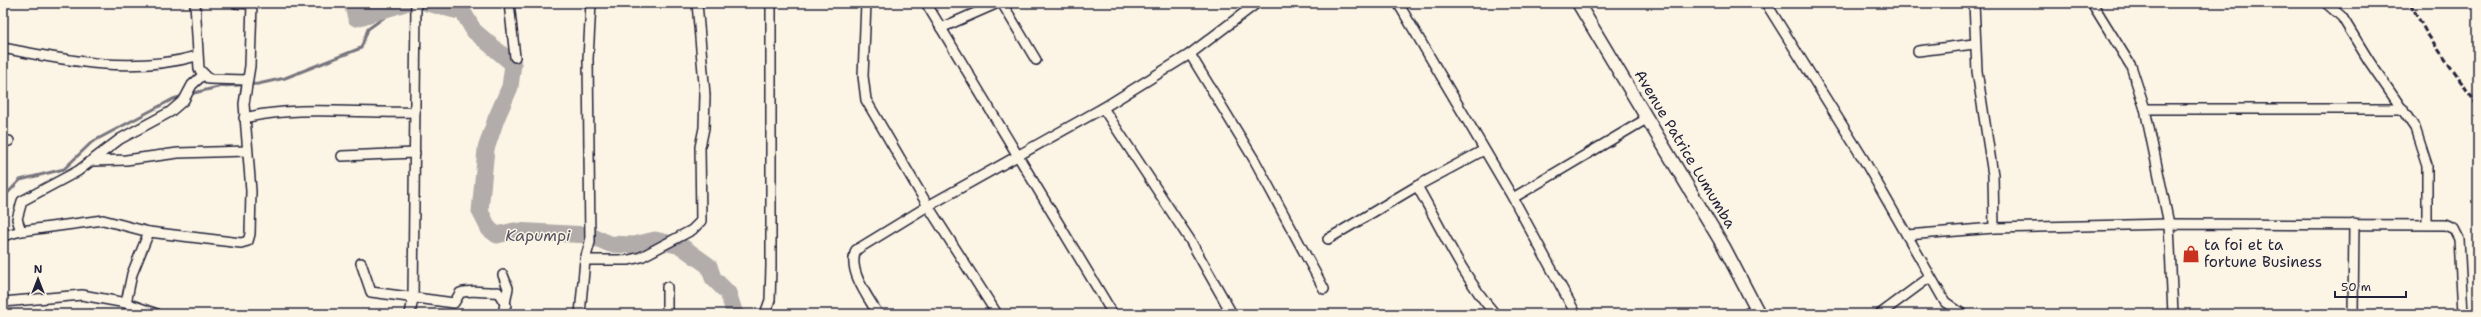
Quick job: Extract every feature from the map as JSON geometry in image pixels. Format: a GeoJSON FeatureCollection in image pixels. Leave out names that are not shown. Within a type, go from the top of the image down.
{"type":"FeatureCollection","features":[{"type":"Feature","properties":{"kind":"street"},"geometry":{"type":"LineString","coordinates":[[195,3],[197,56],[199,69],[203,75],[209,79],[222,81],[247,80]]}},
{"type":"Feature","properties":{"kind":"street"},"geometry":{"type":"LineString","coordinates":[[3,236],[21,231],[103,220],[127,224],[149,232],[241,243],[248,241],[250,234],[251,191],[244,118],[245,92],[250,66],[252,4],[235,3]]}},
{"type":"Feature","properties":{"kind":"street"},"geometry":{"type":"LineString","coordinates":[[410,314],[412,299],[416,3]]}},
{"type":"Feature","properties":{"kind":"street"},"geometry":{"type":"LineString","coordinates":[[509,3],[515,57]]}},
{"type":"Feature","properties":{"kind":"street"},"geometry":{"type":"LineString","coordinates":[[580,314],[585,260],[590,242],[588,59],[591,3]]}},
{"type":"Feature","properties":{"kind":"street"},"geometry":{"type":"LineString","coordinates":[[585,260],[629,260],[641,257],[692,230],[701,221],[700,147],[704,128],[704,95],[697,3]]}},
{"type":"Feature","properties":{"kind":"street"},"geometry":{"type":"LineString","coordinates":[[766,314],[770,300],[771,266],[771,3]]}},
{"type":"Feature","properties":{"kind":"street"},"geometry":{"type":"LineString","coordinates":[[866,3],[863,76],[866,100],[928,206],[997,314]]}},
{"type":"Feature","properties":{"kind":"street"},"geometry":{"type":"LineString","coordinates":[[926,3],[1113,314]]}},
{"type":"Feature","properties":{"kind":"street"},"geometry":{"type":"LineString","coordinates":[[940,28],[998,3]]}},
{"type":"Feature","properties":{"kind":"street"},"geometry":{"type":"LineString","coordinates":[[1002,3],[1036,60]]}},
{"type":"Feature","properties":{"kind":"street"},"geometry":{"type":"LineString","coordinates":[[878,314],[854,270],[854,254],[856,250],[928,206],[1103,108],[1190,54],[1257,3]]}},
{"type":"Feature","properties":{"kind":"street"},"geometry":{"type":"LineString","coordinates":[[1398,3],[1513,198],[1576,314]]}},
{"type":"Feature","properties":{"kind":"street","name":"Avenue Patrice Lumumba"},"geometry":{"type":"LineString","coordinates":[[1578,3],[1724,247],[1754,312]]}},
{"type":"Feature","properties":{"kind":"street"},"geometry":{"type":"LineString","coordinates":[[1766,3],[1864,160],[1945,302],[1962,314]]}},
{"type":"Feature","properties":{"kind":"street"},"geometry":{"type":"LineString","coordinates":[[1974,3],[1974,44],[1980,96],[1993,175],[1994,228]]}},
{"type":"Feature","properties":{"kind":"street"},"geometry":{"type":"LineString","coordinates":[[2092,3],[2131,66],[2145,109],[2169,224],[2173,314]]}},
{"type":"Feature","properties":{"kind":"street"},"geometry":{"type":"LineString","coordinates":[[2326,3],[2342,17]]}},
{"type":"Feature","properties":{"kind":"street"},"geometry":{"type":"LineString","coordinates":[[2338,3],[2342,17],[2369,61],[2415,128],[2427,165],[2427,224]]}},
{"type":"Feature","properties":{"kind":"street"},"geometry":{"type":"LineString","coordinates":[[1918,51],[1974,44]]}},
{"type":"Feature","properties":{"kind":"street"},"geometry":{"type":"LineString","coordinates":[[3,48],[59,60],[118,65],[154,64],[197,56]]}},
{"type":"Feature","properties":{"kind":"street"},"geometry":{"type":"LineString","coordinates":[[1190,54],[1254,161],[1324,289]]}},
{"type":"Feature","properties":{"kind":"street"},"geometry":{"type":"LineString","coordinates":[[21,231],[17,219],[22,201],[78,171],[120,139],[170,112],[184,100],[192,85],[203,75]]}},
{"type":"Feature","properties":{"kind":"street"},"geometry":{"type":"LineString","coordinates":[[1103,108],[1190,240],[1232,314]]}},
{"type":"Feature","properties":{"kind":"street"},"geometry":{"type":"LineString","coordinates":[[2145,109],[2403,109]]}},
{"type":"Feature","properties":{"kind":"street"},"geometry":{"type":"LineString","coordinates":[[244,118],[265,113],[313,111],[414,112]]}},
{"type":"Feature","properties":{"kind":"street"},"geometry":{"type":"LineString","coordinates":[[1513,198],[1580,160],[1648,118]]}},
{"type":"Feature","properties":{"kind":"street"},"geometry":{"type":"LineString","coordinates":[[1328,239],[1417,186],[1484,150]]}},
{"type":"Feature","properties":{"kind":"street"},"geometry":{"type":"LineString","coordinates":[[92,161],[126,160],[178,153],[247,151]]}},
{"type":"Feature","properties":{"kind":"street"},"geometry":{"type":"LineString","coordinates":[[342,156],[414,153]]}},
{"type":"Feature","properties":{"kind":"street"},"geometry":{"type":"LineString","coordinates":[[1417,186],[1481,298],[1495,314]]}},
{"type":"Feature","properties":{"kind":"street"},"geometry":{"type":"LineString","coordinates":[[1907,235],[1994,228],[2169,224],[2445,225],[2454,229],[2459,239],[2462,314]]}},
{"type":"Feature","properties":{"kind":"street"},"geometry":{"type":"LineString","coordinates":[[2353,314],[2354,224]]}},
{"type":"Feature","properties":{"kind":"street"},"geometry":{"type":"LineString","coordinates":[[126,303],[132,274],[149,232]]}},
{"type":"Feature","properties":{"kind":"street"},"geometry":{"type":"LineString","coordinates":[[361,263],[371,292],[412,299],[454,303],[460,293],[472,289],[484,293],[498,292],[506,305]]}},
{"type":"Feature","properties":{"kind":"street"},"geometry":{"type":"LineString","coordinates":[[503,275],[508,288],[506,305],[503,314]]}},
{"type":"Feature","properties":{"kind":"street"},"geometry":{"type":"LineString","coordinates":[[1880,314],[1930,277]]}},
{"type":"Feature","properties":{"kind":"street"},"geometry":{"type":"LineString","coordinates":[[666,314],[667,287]]}},
{"type":"Feature","properties":{"kind":"street"},"geometry":{"type":"LineString","coordinates":[[3,302],[82,295],[126,303],[157,314]]}},
{"type":"Feature","properties":{"kind":"waterway","name":"Kapumpi"},"geometry":{"type":"LineString","coordinates":[[352,3],[356,18],[405,3]]}},
{"type":"Feature","properties":{"kind":"waterway"},"geometry":{"type":"LineString","coordinates":[[190,94],[222,86],[258,84],[285,78],[361,48],[368,29],[404,3]]}},
{"type":"Feature","properties":{"kind":"waterway","name":"Kapumpi"},"geometry":{"type":"LineString","coordinates":[[427,3],[463,12],[474,31],[513,64],[510,87],[496,119],[486,149],[480,211],[489,229],[497,235],[514,231],[589,235],[610,244],[634,245],[655,240],[681,246],[709,266],[713,278],[728,293],[735,314]]}},
{"type":"Feature","properties":{"kind":"waterway"},"geometry":{"type":"LineString","coordinates":[[3,198],[20,180],[64,169],[92,142],[173,99],[183,96]]}},
{"type":"Feature","properties":{"kind":"railway"},"geometry":{"type":"LineString","coordinates":[[2410,3],[2426,32],[2478,106]]}},
{"type":"Feature","properties":{"kind":"place","name":"ta foi et ta fortune Business"},"geometry":{"type":"Point","coordinates":[2191,254]}}]}
